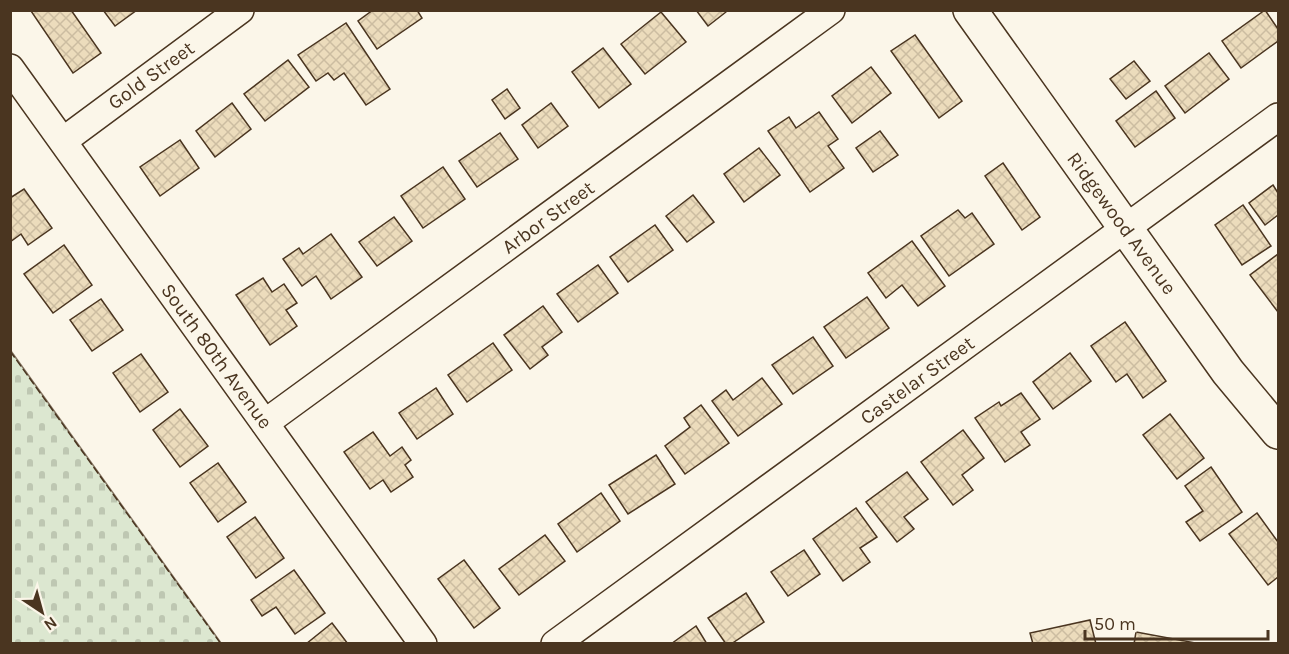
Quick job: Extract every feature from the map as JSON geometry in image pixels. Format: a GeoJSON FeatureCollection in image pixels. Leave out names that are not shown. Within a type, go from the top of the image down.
{"type":"FeatureCollection","features":[{"type":"Feature","properties":{"kind":"main road","name":"Ridgewood Avenue"},"geometry":{"type":"LineString","coordinates":[[970,10],[1228,372],[1278,432]]}},
{"type":"Feature","properties":{"kind":"street","name":"Gold Street"},"geometry":{"type":"LineString","coordinates":[[63,141],[240,10]]}},
{"type":"Feature","properties":{"kind":"street","name":"Arbor Street"},"geometry":{"type":"LineString","coordinates":[[265,423],[831,10]]}},
{"type":"Feature","properties":{"kind":"street","name":"South 80th Avenue"},"geometry":{"type":"LineString","coordinates":[[10,68],[423,644]]}},
{"type":"Feature","properties":{"kind":"street","name":"Castelar Street"},"geometry":{"type":"LineString","coordinates":[[555,644],[1278,117]]}},
{"type":"Feature","properties":{"kind":"green space"},"geometry":{"type":"Polygon","coordinates":[[[11,351],[221,643],[11,643],[11,351]]]}},
{"type":"Feature","properties":{"kind":"building"},"geometry":{"type":"Polygon","coordinates":[[[71,10],[101,53],[73,73],[31,11],[71,10]]]}},
{"type":"Feature","properties":{"kind":"building"},"geometry":{"type":"Polygon","coordinates":[[[103,10],[137,10],[115,26],[103,10]]]}},
{"type":"Feature","properties":{"kind":"building"},"geometry":{"type":"Polygon","coordinates":[[[373,10],[417,10],[422,18],[377,49],[358,21],[373,10]]]}},
{"type":"Feature","properties":{"kind":"building"},"geometry":{"type":"Polygon","coordinates":[[[696,10],[726,10],[726,12],[708,26],[696,10]]]}},
{"type":"Feature","properties":{"kind":"building"},"geometry":{"type":"Polygon","coordinates":[[[1265,10],[1278,29],[1278,41],[1241,68],[1222,41],[1265,10]]]}},
{"type":"Feature","properties":{"kind":"building"},"geometry":{"type":"Polygon","coordinates":[[[661,12],[686,42],[645,74],[621,44],[661,12]]]}},
{"type":"Feature","properties":{"kind":"building"},"geometry":{"type":"Polygon","coordinates":[[[346,23],[390,89],[366,105],[344,73],[334,80],[328,73],[316,81],[298,55],[346,23]]]}},
{"type":"Feature","properties":{"kind":"building"},"geometry":{"type":"Polygon","coordinates":[[[915,35],[962,101],[939,118],[891,51],[915,35]]]}},
{"type":"Feature","properties":{"kind":"building"},"geometry":{"type":"Polygon","coordinates":[[[603,48],[631,84],[599,108],[572,72],[603,48]]]}},
{"type":"Feature","properties":{"kind":"building"},"geometry":{"type":"Polygon","coordinates":[[[1209,53],[1229,79],[1185,113],[1165,86],[1209,53]]]}},
{"type":"Feature","properties":{"kind":"building"},"geometry":{"type":"Polygon","coordinates":[[[288,60],[309,87],[265,121],[244,94],[288,60]]]}},
{"type":"Feature","properties":{"kind":"building"},"geometry":{"type":"Polygon","coordinates":[[[1134,61],[1150,81],[1126,99],[1110,79],[1134,61]]]}},
{"type":"Feature","properties":{"kind":"building"},"geometry":{"type":"Polygon","coordinates":[[[871,67],[891,93],[852,123],[832,96],[871,67]]]}},
{"type":"Feature","properties":{"kind":"building"},"geometry":{"type":"Polygon","coordinates":[[[507,89],[520,108],[505,119],[492,100],[507,89]]]}},
{"type":"Feature","properties":{"kind":"building"},"geometry":{"type":"Polygon","coordinates":[[[1156,91],[1175,118],[1135,147],[1116,121],[1156,91]]]}},
{"type":"Feature","properties":{"kind":"building"},"geometry":{"type":"Polygon","coordinates":[[[232,103],[251,129],[215,157],[196,131],[232,103]]]}},
{"type":"Feature","properties":{"kind":"building"},"geometry":{"type":"Polygon","coordinates":[[[551,103],[568,126],[538,148],[522,125],[551,103]]]}},
{"type":"Feature","properties":{"kind":"building"},"geometry":{"type":"Polygon","coordinates":[[[819,112],[838,139],[828,146],[844,168],[810,192],[768,131],[789,117],[796,128],[819,112]]]}},
{"type":"Feature","properties":{"kind":"building"},"geometry":{"type":"Polygon","coordinates":[[[880,131],[898,155],[873,172],[856,148],[880,131]]]}},
{"type":"Feature","properties":{"kind":"building"},"geometry":{"type":"Polygon","coordinates":[[[500,133],[518,159],[477,187],[459,161],[500,133]]]}},
{"type":"Feature","properties":{"kind":"building"},"geometry":{"type":"Polygon","coordinates":[[[180,140],[199,168],[160,196],[140,167],[180,140]]]}},
{"type":"Feature","properties":{"kind":"building"},"geometry":{"type":"Polygon","coordinates":[[[759,148],[780,175],[744,202],[724,174],[759,148]]]}},
{"type":"Feature","properties":{"kind":"building"},"geometry":{"type":"Polygon","coordinates":[[[1003,163],[1040,217],[1022,230],[985,176],[1003,163]]]}},
{"type":"Feature","properties":{"kind":"building"},"geometry":{"type":"Polygon","coordinates":[[[443,167],[465,199],[423,228],[401,196],[443,167]]]}},
{"type":"Feature","properties":{"kind":"building"},"geometry":{"type":"Polygon","coordinates":[[[1273,185],[1278,193],[1278,215],[1265,225],[1249,203],[1273,185]]]}},
{"type":"Feature","properties":{"kind":"building"},"geometry":{"type":"Polygon","coordinates":[[[24,189],[52,228],[28,245],[21,234],[10,242],[10,198],[24,189]]]}},
{"type":"Feature","properties":{"kind":"building"},"geometry":{"type":"Polygon","coordinates":[[[693,195],[714,222],[687,242],[666,216],[693,195]]]}},
{"type":"Feature","properties":{"kind":"building"},"geometry":{"type":"Polygon","coordinates":[[[1243,205],[1271,246],[1242,265],[1215,225],[1243,205]]]}},
{"type":"Feature","properties":{"kind":"building"},"geometry":{"type":"Polygon","coordinates":[[[958,210],[965,218],[972,213],[994,244],[949,276],[921,236],[958,210]]]}},
{"type":"Feature","properties":{"kind":"building"},"geometry":{"type":"Polygon","coordinates":[[[394,217],[412,241],[377,266],[359,242],[394,217]]]}},
{"type":"Feature","properties":{"kind":"building"},"geometry":{"type":"Polygon","coordinates":[[[655,225],[673,250],[628,282],[610,257],[655,225]]]}},
{"type":"Feature","properties":{"kind":"building"},"geometry":{"type":"Polygon","coordinates":[[[331,234],[362,277],[331,299],[316,276],[302,286],[283,259],[299,248],[303,254],[331,234]]]}},
{"type":"Feature","properties":{"kind":"building"},"geometry":{"type":"Polygon","coordinates":[[[912,241],[945,286],[918,306],[902,285],[886,298],[868,273],[912,241]]]}},
{"type":"Feature","properties":{"kind":"building"},"geometry":{"type":"Polygon","coordinates":[[[64,245],[92,285],[53,313],[24,274],[64,245]]]}},
{"type":"Feature","properties":{"kind":"building"},"geometry":{"type":"Polygon","coordinates":[[[1278,254],[1278,312],[1250,275],[1278,254]]]}},
{"type":"Feature","properties":{"kind":"building"},"geometry":{"type":"Polygon","coordinates":[[[598,265],[618,293],[578,322],[557,294],[598,265]]]}},
{"type":"Feature","properties":{"kind":"building"},"geometry":{"type":"Polygon","coordinates":[[[263,278],[272,292],[284,284],[297,303],[286,310],[297,326],[270,345],[236,295],[263,278]]]}},
{"type":"Feature","properties":{"kind":"building"},"geometry":{"type":"Polygon","coordinates":[[[867,297],[889,328],[846,358],[824,327],[867,297]]]}},
{"type":"Feature","properties":{"kind":"building"},"geometry":{"type":"Polygon","coordinates":[[[101,299],[123,330],[92,351],[70,320],[101,299]]]}},
{"type":"Feature","properties":{"kind":"building"},"geometry":{"type":"Polygon","coordinates":[[[543,306],[562,332],[542,347],[548,355],[530,369],[504,335],[543,306]]]}},
{"type":"Feature","properties":{"kind":"building"},"geometry":{"type":"Polygon","coordinates":[[[1125,322],[1166,381],[1143,398],[1127,374],[1116,382],[1091,346],[1125,322]]]}},
{"type":"Feature","properties":{"kind":"building"},"geometry":{"type":"Polygon","coordinates":[[[813,337],[833,366],[793,394],[772,365],[813,337]]]}},
{"type":"Feature","properties":{"kind":"building"},"geometry":{"type":"Polygon","coordinates":[[[493,343],[512,370],[467,402],[448,375],[493,343]]]}},
{"type":"Feature","properties":{"kind":"building"},"geometry":{"type":"Polygon","coordinates":[[[1070,353],[1091,381],[1053,409],[1033,382],[1070,353]]]}},
{"type":"Feature","properties":{"kind":"building"},"geometry":{"type":"Polygon","coordinates":[[[141,354],[168,392],[140,412],[113,373],[141,354]]]}},
{"type":"Feature","properties":{"kind":"building"},"geometry":{"type":"Polygon","coordinates":[[[762,378],[782,404],[738,436],[712,401],[726,390],[733,400],[762,378]]]}},
{"type":"Feature","properties":{"kind":"building"},"geometry":{"type":"Polygon","coordinates":[[[436,388],[453,414],[417,439],[399,413],[436,388]]]}},
{"type":"Feature","properties":{"kind":"building"},"geometry":{"type":"Polygon","coordinates":[[[1021,393],[1040,419],[1021,432],[1030,445],[1005,462],[975,418],[999,402],[1001,406],[1021,393]]]}},
{"type":"Feature","properties":{"kind":"building"},"geometry":{"type":"Polygon","coordinates":[[[701,405],[729,443],[685,474],[665,446],[690,427],[684,418],[701,405]]]}},
{"type":"Feature","properties":{"kind":"building"},"geometry":{"type":"Polygon","coordinates":[[[180,409],[208,446],[180,467],[153,430],[180,409]]]}},
{"type":"Feature","properties":{"kind":"building"},"geometry":{"type":"Polygon","coordinates":[[[1170,414],[1204,458],[1177,479],[1143,435],[1170,414]]]}},
{"type":"Feature","properties":{"kind":"building"},"geometry":{"type":"Polygon","coordinates":[[[963,430],[984,458],[962,475],[973,490],[953,505],[921,462],[963,430]]]}},
{"type":"Feature","properties":{"kind":"building"},"geometry":{"type":"Polygon","coordinates":[[[373,432],[390,456],[402,447],[411,460],[405,465],[413,477],[391,492],[383,480],[370,489],[344,452],[373,432]]]}},
{"type":"Feature","properties":{"kind":"building"},"geometry":{"type":"Polygon","coordinates":[[[656,455],[675,484],[628,514],[609,485],[656,455]]]}},
{"type":"Feature","properties":{"kind":"building"},"geometry":{"type":"Polygon","coordinates":[[[218,463],[246,502],[218,522],[190,483],[218,463]]]}},
{"type":"Feature","properties":{"kind":"building"},"geometry":{"type":"Polygon","coordinates":[[[1211,467],[1242,512],[1200,541],[1186,522],[1203,511],[1185,486],[1211,467]]]}},
{"type":"Feature","properties":{"kind":"building"},"geometry":{"type":"Polygon","coordinates":[[[907,472],[928,499],[904,517],[914,529],[897,542],[866,502],[907,472]]]}},
{"type":"Feature","properties":{"kind":"building"},"geometry":{"type":"Polygon","coordinates":[[[601,493],[620,521],[577,552],[558,524],[601,493]]]}},
{"type":"Feature","properties":{"kind":"building"},"geometry":{"type":"Polygon","coordinates":[[[856,508],[877,537],[860,548],[870,562],[843,581],[813,539],[856,508]]]}},
{"type":"Feature","properties":{"kind":"building"},"geometry":{"type":"Polygon","coordinates":[[[1257,513],[1278,542],[1278,577],[1268,585],[1229,534],[1257,513]]]}},
{"type":"Feature","properties":{"kind":"building"},"geometry":{"type":"Polygon","coordinates":[[[255,517],[284,558],[256,578],[227,537],[255,517]]]}},
{"type":"Feature","properties":{"kind":"building"},"geometry":{"type":"Polygon","coordinates":[[[545,535],[565,561],[519,595],[499,569],[545,535]]]}},
{"type":"Feature","properties":{"kind":"building"},"geometry":{"type":"Polygon","coordinates":[[[804,550],[820,574],[788,596],[771,572],[804,550]]]}},
{"type":"Feature","properties":{"kind":"building"},"geometry":{"type":"Polygon","coordinates":[[[464,560],[500,608],[474,628],[438,579],[464,560]]]}},
{"type":"Feature","properties":{"kind":"building"},"geometry":{"type":"Polygon","coordinates":[[[294,570],[325,613],[295,634],[276,607],[262,616],[251,600],[294,570]]]}},
{"type":"Feature","properties":{"kind":"building"},"geometry":{"type":"Polygon","coordinates":[[[746,593],[764,622],[731,644],[726,644],[708,618],[746,593]]]}},
{"type":"Feature","properties":{"kind":"building"},"geometry":{"type":"Polygon","coordinates":[[[1090,620],[1096,644],[1033,644],[1030,633],[1090,620]]]}},
{"type":"Feature","properties":{"kind":"building"},"geometry":{"type":"Polygon","coordinates":[[[332,623],[348,644],[306,644],[332,623]]]}},
{"type":"Feature","properties":{"kind":"building"},"geometry":{"type":"Polygon","coordinates":[[[696,626],[707,644],[671,644],[696,626]]]}},
{"type":"Feature","properties":{"kind":"building"},"geometry":{"type":"Polygon","coordinates":[[[1136,632],[1196,643],[1196,644],[1134,644],[1136,632]]]}},
{"type":"Feature","properties":{"kind":"fence"},"geometry":{"type":"LineString","coordinates":[[10,351],[221,644]]}}]}
